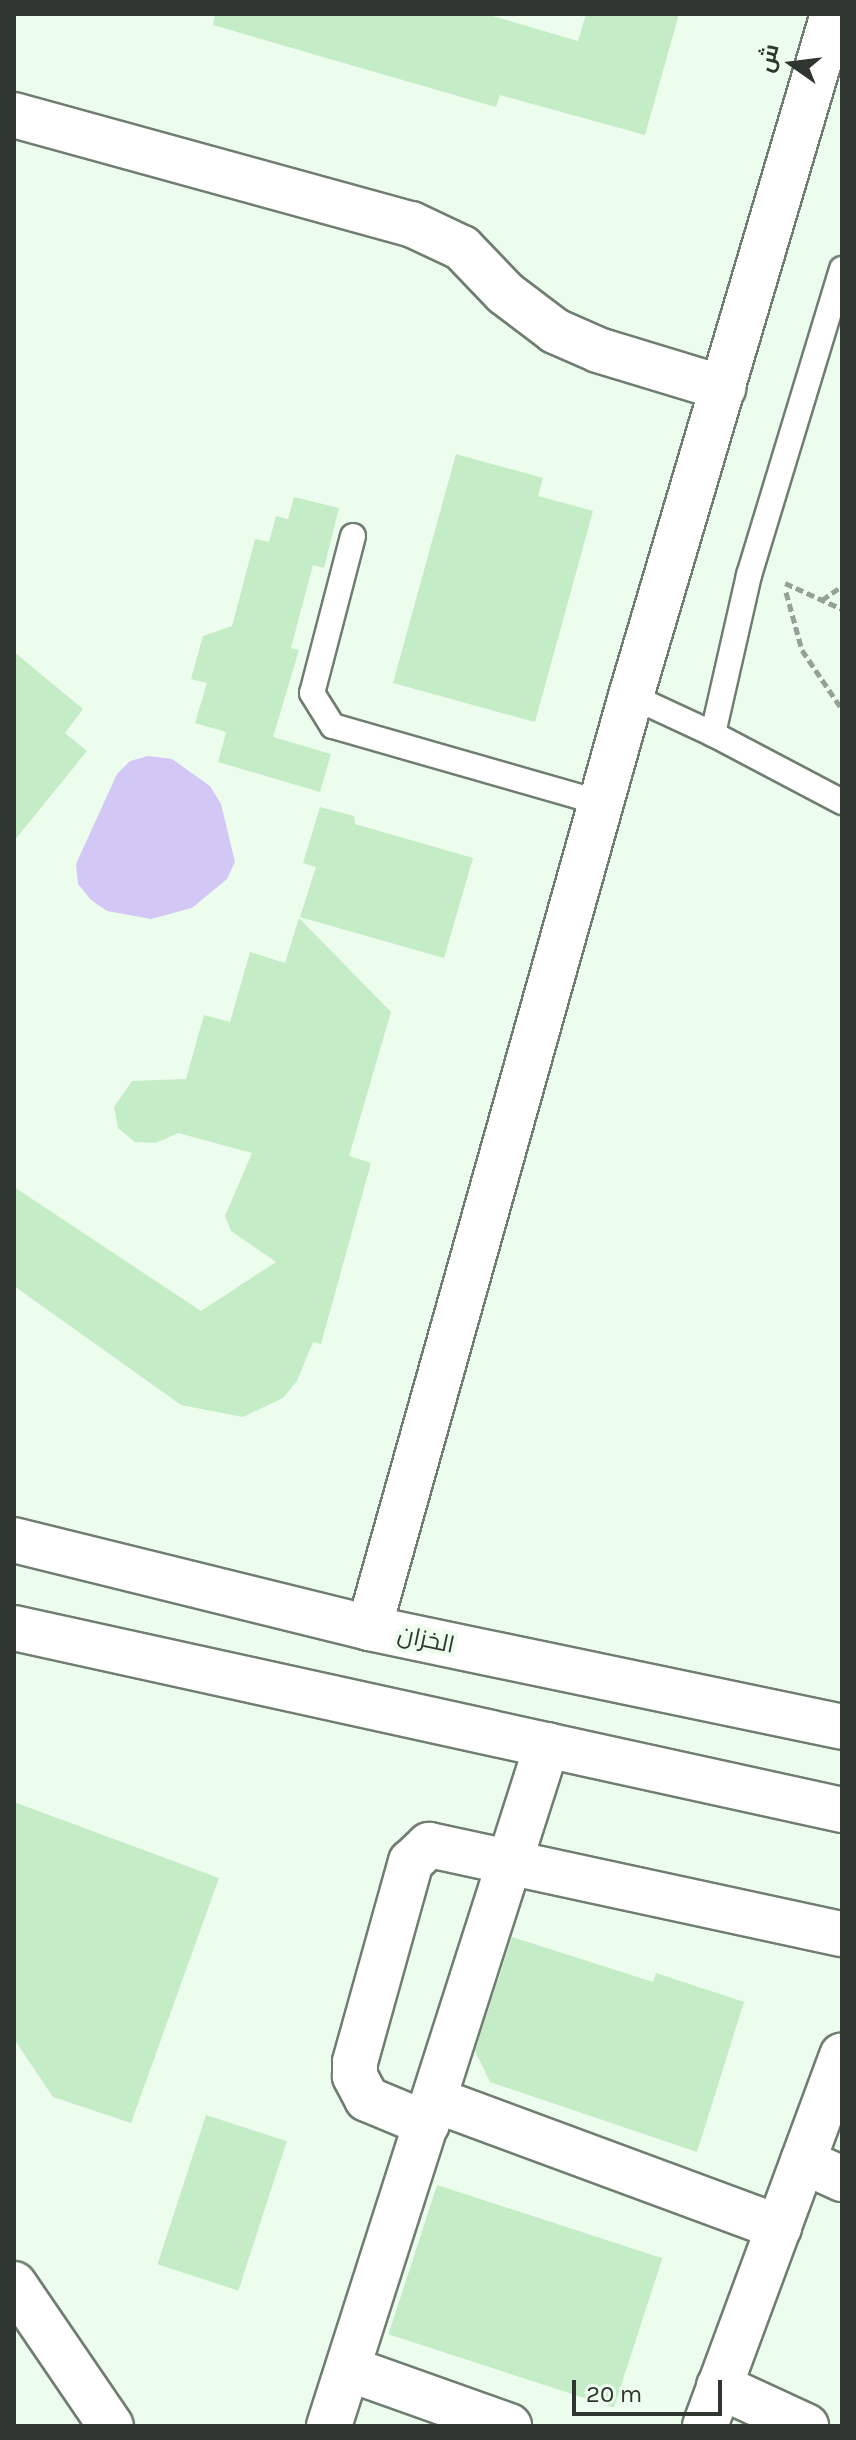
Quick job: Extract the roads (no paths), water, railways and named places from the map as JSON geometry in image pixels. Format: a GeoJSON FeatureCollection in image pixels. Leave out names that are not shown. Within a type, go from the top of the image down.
{"type":"FeatureCollection","features":[{"type":"Feature","properties":{"kind":"street"},"geometry":{"type":"LineString","coordinates":[[369,1628],[631,696],[833,14]]}},
{"type":"Feature","properties":{"kind":"street"},"geometry":{"type":"LineString","coordinates":[[14,115],[411,224],[462,248],[505,293],[555,331],[598,350],[723,388]]}},
{"type":"Feature","properties":{"kind":"street","name":"الخزان"},"geometry":{"type":"LineString","coordinates":[[14,1540],[369,1628],[842,1727]]}},
{"type":"Feature","properties":{"kind":"street"},"geometry":{"type":"LineString","coordinates":[[14,1628],[842,1810]]}},
{"type":"Feature","properties":{"kind":"street"},"geometry":{"type":"LineString","coordinates":[[329,2426],[547,1745]]}},
{"type":"Feature","properties":{"kind":"street"},"geometry":{"type":"LineString","coordinates":[[779,2227],[431,2112],[376,2105],[355,2076],[411,1862],[422,1848],[437,1843],[842,1934]]}},
{"type":"Feature","properties":{"kind":"street"},"geometry":{"type":"LineString","coordinates":[[806,2426],[712,2406],[842,2056]]}},
{"type":"Feature","properties":{"kind":"street"},"geometry":{"type":"LineString","coordinates":[[803,2161],[842,2179]]}},
{"type":"Feature","properties":{"kind":"street"},"geometry":{"type":"LineString","coordinates":[[14,2284],[111,2426]]}},
{"type":"Feature","properties":{"kind":"street"},"geometry":{"type":"LineString","coordinates":[[349,2369],[509,2426]]}},
{"type":"Feature","properties":{"kind":"lane"},"geometry":{"type":"LineString","coordinates":[[713,734],[749,575],[842,269]]}},
{"type":"Feature","properties":{"kind":"lane"},"geometry":{"type":"LineString","coordinates":[[353,536],[312,693],[333,726],[601,803]]}},
{"type":"Feature","properties":{"kind":"lane"},"geometry":{"type":"LineString","coordinates":[[631,696],[713,734],[842,802]]}}]}
